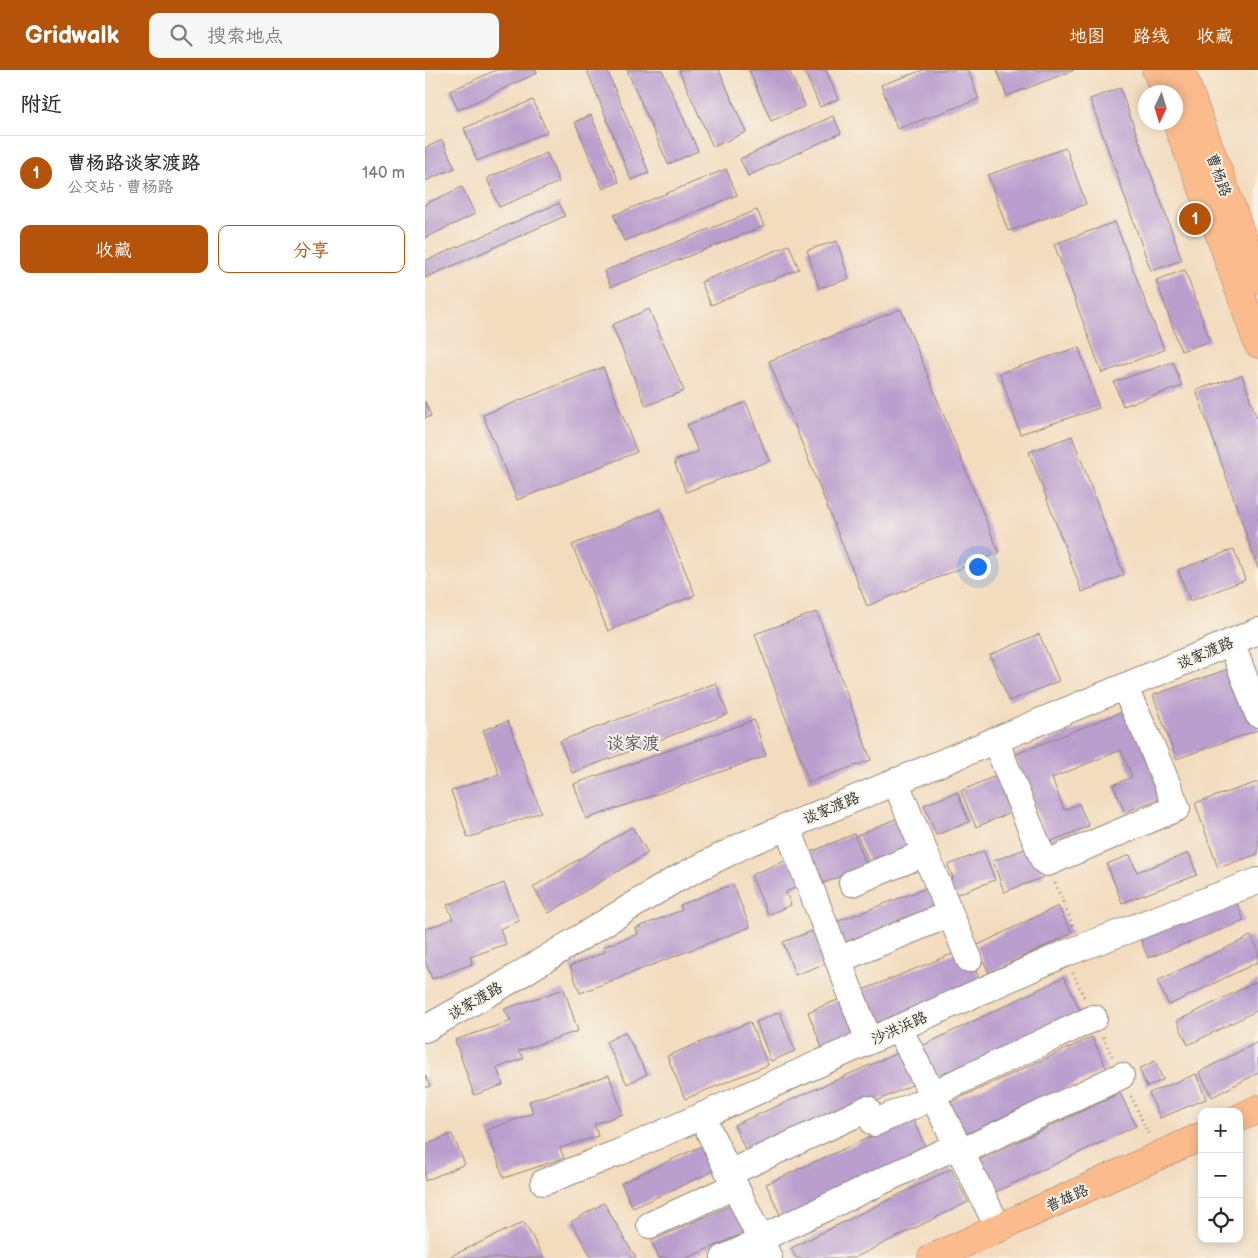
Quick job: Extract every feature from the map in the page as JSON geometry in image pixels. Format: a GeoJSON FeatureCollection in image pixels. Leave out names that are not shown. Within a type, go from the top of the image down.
{"type":"FeatureCollection","features":[{"type":"Feature","properties":{"kind":"main road"},"geometry":{"type":"LineString","coordinates":[[1156,70],[1162,85]]}},
{"type":"Feature","properties":{"kind":"main road","name":"曹杨路"},"geometry":{"type":"LineString","coordinates":[[1181,70],[1258,280]]}},
{"type":"Feature","properties":{"kind":"main road","name":"曹杨路"},"geometry":{"type":"LineString","coordinates":[[1179,130],[1212,213],[1258,344]]}},
{"type":"Feature","properties":{"kind":"main road"},"geometry":{"type":"LineString","coordinates":[[1243,1116],[1258,1109]]}},
{"type":"Feature","properties":{"kind":"main road","name":"普雄路"},"geometry":{"type":"LineString","coordinates":[[932,1258],[1198,1138]]}},
{"type":"Feature","properties":{"kind":"street","name":"谈家渡路"},"geometry":{"type":"LineString","coordinates":[[425,1029],[498,988],[709,862],[787,826],[1258,631]]}},
{"type":"Feature","properties":{"kind":"street"},"geometry":{"type":"LineString","coordinates":[[1231,642],[1258,714]]}},
{"type":"Feature","properties":{"kind":"street"},"geometry":{"type":"LineString","coordinates":[[995,740],[1044,862],[1047,863],[1177,808],[1125,687]]}},
{"type":"Feature","properties":{"kind":"street"},"geometry":{"type":"LineString","coordinates":[[895,781],[969,959]]}},
{"type":"Feature","properties":{"kind":"street"},"geometry":{"type":"LineString","coordinates":[[787,826],[869,1041]]}},
{"type":"Feature","properties":{"kind":"street"},"geometry":{"type":"LineString","coordinates":[[852,883],[925,854]]}},
{"type":"Feature","properties":{"kind":"street","name":"沙洪浜路"},"geometry":{"type":"LineString","coordinates":[[544,1182],[620,1152],[1081,947],[1258,882]]}},
{"type":"Feature","properties":{"kind":"street"},"geometry":{"type":"LineString","coordinates":[[838,960],[950,914]]}},
{"type":"Feature","properties":{"kind":"street"},"geometry":{"type":"LineString","coordinates":[[649,1225],[732,1179],[867,1109],[874,1123],[1094,1018]]}},
{"type":"Feature","properties":{"kind":"street"},"geometry":{"type":"LineString","coordinates":[[899,1028],[999,1229]]}},
{"type":"Feature","properties":{"kind":"street"},"geometry":{"type":"LineString","coordinates":[[724,1258],[764,1246],[959,1149],[1121,1076]]}},
{"type":"Feature","properties":{"kind":"street"},"geometry":{"type":"LineString","coordinates":[[702,1116],[764,1246]]}},
{"type":"Feature","properties":{"kind":"path"},"geometry":{"type":"LineString","coordinates":[[1047,863],[1081,947]]}},
{"type":"Feature","properties":{"kind":"building"},"geometry":{"type":"Polygon","coordinates":[[[496,70],[536,70],[537,73],[458,110],[450,91],[496,70]]]}},
{"type":"Feature","properties":{"kind":"building"},"geometry":{"type":"Polygon","coordinates":[[[587,70],[607,70],[649,173],[631,180],[587,70]]]}},
{"type":"Feature","properties":{"kind":"building"},"geometry":{"type":"Polygon","coordinates":[[[627,70],[662,70],[698,151],[668,164],[627,70]]]}},
{"type":"Feature","properties":{"kind":"building"},"geometry":{"type":"Polygon","coordinates":[[[679,70],[719,70],[746,132],[713,147],[679,70]]]}},
{"type":"Feature","properties":{"kind":"building"},"geometry":{"type":"Polygon","coordinates":[[[749,70],[789,70],[805,106],[771,121],[749,70]]]}},
{"type":"Feature","properties":{"kind":"building"},"geometry":{"type":"Polygon","coordinates":[[[804,70],[826,70],[838,99],[820,107],[804,70]]]}},
{"type":"Feature","properties":{"kind":"building"},"geometry":{"type":"Polygon","coordinates":[[[923,70],[968,70],[979,99],[897,129],[881,85],[923,70]]]}},
{"type":"Feature","properties":{"kind":"building"},"geometry":{"type":"Polygon","coordinates":[[[997,70],[1074,70],[1007,96],[997,70]]]}},
{"type":"Feature","properties":{"kind":"building"},"geometry":{"type":"Polygon","coordinates":[[[1120,88],[1182,260],[1151,271],[1090,99],[1120,88]]]}},
{"type":"Feature","properties":{"kind":"building"},"geometry":{"type":"Polygon","coordinates":[[[533,100],[547,132],[477,161],[464,128],[533,100]]]}},
{"type":"Feature","properties":{"kind":"building"},"geometry":{"type":"Polygon","coordinates":[[[591,115],[619,182],[603,189],[575,122],[591,115]]]}},
{"type":"Feature","properties":{"kind":"building"},"geometry":{"type":"Polygon","coordinates":[[[833,116],[841,133],[748,176],[740,159],[833,116]]]}},
{"type":"Feature","properties":{"kind":"building"},"geometry":{"type":"Polygon","coordinates":[[[442,140],[455,168],[425,181],[425,148],[442,140]]]}},
{"type":"Feature","properties":{"kind":"building"},"geometry":{"type":"Polygon","coordinates":[[[1066,148],[1086,204],[1008,231],[988,175],[1066,148]]]}},
{"type":"Feature","properties":{"kind":"building"},"geometry":{"type":"Polygon","coordinates":[[[547,153],[559,182],[499,207],[487,178],[547,153]]]}},
{"type":"Feature","properties":{"kind":"building"},"geometry":{"type":"Polygon","coordinates":[[[726,169],[737,195],[624,241],[614,215],[726,169]]]}},
{"type":"Feature","properties":{"kind":"building"},"geometry":{"type":"Polygon","coordinates":[[[462,187],[475,214],[425,238],[425,204],[462,187]]]}},
{"type":"Feature","properties":{"kind":"building"},"geometry":{"type":"Polygon","coordinates":[[[559,203],[565,216],[425,278],[425,261],[559,203]]]}},
{"type":"Feature","properties":{"kind":"building"},"geometry":{"type":"Polygon","coordinates":[[[757,210],[764,226],[611,287],[604,271],[757,210]]]}},
{"type":"Feature","properties":{"kind":"building"},"geometry":{"type":"Polygon","coordinates":[[[1115,222],[1164,350],[1102,373],[1054,244],[1115,222]]]}},
{"type":"Feature","properties":{"kind":"building"},"geometry":{"type":"Polygon","coordinates":[[[837,241],[849,279],[819,288],[807,250],[837,241]]]}},
{"type":"Feature","properties":{"kind":"building"},"geometry":{"type":"Polygon","coordinates":[[[789,245],[799,269],[711,305],[701,282],[789,245]]]}},
{"type":"Feature","properties":{"kind":"building"},"geometry":{"type":"Polygon","coordinates":[[[1185,270],[1210,341],[1181,351],[1156,280],[1185,270]]]}},
{"type":"Feature","properties":{"kind":"building"},"geometry":{"type":"Polygon","coordinates":[[[649,309],[684,391],[646,406],[612,325],[649,309]]]}},
{"type":"Feature","properties":{"kind":"building"},"geometry":{"type":"Polygon","coordinates":[[[901,309],[999,553],[867,606],[769,361],[901,309]]]}},
{"type":"Feature","properties":{"kind":"building"},"geometry":{"type":"Polygon","coordinates":[[[1079,347],[1099,408],[1020,434],[1000,373],[1079,347]]]}},
{"type":"Feature","properties":{"kind":"building"},"geometry":{"type":"Polygon","coordinates":[[[1173,362],[1182,386],[1123,406],[1114,382],[1173,362]]]}},
{"type":"Feature","properties":{"kind":"building"},"geometry":{"type":"Polygon","coordinates":[[[603,367],[637,452],[517,500],[483,415],[603,367]]]}},
{"type":"Feature","properties":{"kind":"building"},"geometry":{"type":"Polygon","coordinates":[[[1242,375],[1258,422],[1258,568],[1196,390],[1242,375]]]}},
{"type":"Feature","properties":{"kind":"building"},"geometry":{"type":"Polygon","coordinates":[[[425,401],[431,416],[425,418],[425,401]]]}},
{"type":"Feature","properties":{"kind":"building"},"geometry":{"type":"Polygon","coordinates":[[[746,402],[769,461],[686,492],[674,461],[698,452],[687,425],[746,402]]]}},
{"type":"Feature","properties":{"kind":"building"},"geometry":{"type":"Polygon","coordinates":[[[1072,436],[1124,575],[1082,592],[1029,452],[1072,436]]]}},
{"type":"Feature","properties":{"kind":"building"},"geometry":{"type":"Polygon","coordinates":[[[660,509],[695,595],[608,631],[572,545],[660,509]]]}},
{"type":"Feature","properties":{"kind":"building"},"geometry":{"type":"Polygon","coordinates":[[[1234,549],[1245,580],[1190,601],[1178,570],[1234,549]]]}},
{"type":"Feature","properties":{"kind":"building"},"geometry":{"type":"Polygon","coordinates":[[[817,612],[871,760],[809,782],[755,634],[817,612]]]}},
{"type":"Feature","properties":{"kind":"building"},"geometry":{"type":"Polygon","coordinates":[[[1039,634],[1059,681],[1009,701],[990,655],[1039,634]]]}},
{"type":"Feature","properties":{"kind":"building"},"geometry":{"type":"Polygon","coordinates":[[[1237,666],[1258,730],[1176,759],[1153,695],[1237,666]]]}},
{"type":"Feature","properties":{"kind":"building"},"geometry":{"type":"Polygon","coordinates":[[[716,683],[728,714],[572,773],[560,741],[716,683]]]}},
{"type":"Feature","properties":{"kind":"building"},"geometry":{"type":"Polygon","coordinates":[[[1131,708],[1167,796],[1125,812],[1113,785],[1132,777],[1121,750],[1052,778],[1064,810],[1079,804],[1089,826],[1049,842],[1014,755],[1131,708]]]}},
{"type":"Feature","properties":{"kind":"building"},"geometry":{"type":"Polygon","coordinates":[[[754,720],[766,756],[586,819],[574,784],[754,720]]]}},
{"type":"Feature","properties":{"kind":"building"},"geometry":{"type":"Polygon","coordinates":[[[508,721],[541,812],[468,838],[451,791],[499,774],[483,730],[508,721]]]}},
{"type":"Feature","properties":{"kind":"building"},"geometry":{"type":"Polygon","coordinates":[[[1002,773],[1017,810],[976,827],[961,791],[1002,773]]]}},
{"type":"Feature","properties":{"kind":"building"},"geometry":{"type":"Polygon","coordinates":[[[1258,782],[1258,854],[1218,868],[1195,803],[1258,782]]]}},
{"type":"Feature","properties":{"kind":"building"},"geometry":{"type":"Polygon","coordinates":[[[957,792],[969,822],[936,835],[924,805],[957,792]]]}},
{"type":"Feature","properties":{"kind":"building"},"geometry":{"type":"Polygon","coordinates":[[[912,812],[924,842],[870,864],[857,835],[912,812]]]}},
{"type":"Feature","properties":{"kind":"building"},"geometry":{"type":"Polygon","coordinates":[[[632,827],[648,853],[549,913],[533,887],[632,827]]]}},
{"type":"Feature","properties":{"kind":"building"},"geometry":{"type":"Polygon","coordinates":[[[854,834],[867,865],[824,883],[819,872],[810,876],[797,887],[786,892],[791,905],[768,915],[751,875],[854,834]]]}},
{"type":"Feature","properties":{"kind":"building"},"geometry":{"type":"Polygon","coordinates":[[[1033,846],[1044,877],[1004,892],[993,861],[1033,846]]]}},
{"type":"Feature","properties":{"kind":"building"},"geometry":{"type":"Polygon","coordinates":[[[984,851],[995,880],[947,898],[954,915],[795,975],[783,942],[953,878],[948,865],[984,851]]]}},
{"type":"Feature","properties":{"kind":"building"},"geometry":{"type":"Polygon","coordinates":[[[1189,853],[1197,875],[1122,903],[1107,864],[1130,855],[1137,872],[1189,853]]]}},
{"type":"Feature","properties":{"kind":"building"},"geometry":{"type":"Polygon","coordinates":[[[504,883],[519,921],[500,929],[506,944],[470,957],[472,964],[432,979],[425,961],[425,929],[453,919],[447,905],[504,883]]]}},
{"type":"Feature","properties":{"kind":"building"},"geometry":{"type":"Polygon","coordinates":[[[733,884],[750,927],[580,993],[570,966],[605,952],[603,947],[638,934],[636,928],[682,910],[680,905],[733,884]]]}},
{"type":"Feature","properties":{"kind":"building"},"geometry":{"type":"Polygon","coordinates":[[[1236,901],[1244,921],[1148,958],[1140,938],[1236,901]]]}},
{"type":"Feature","properties":{"kind":"building"},"geometry":{"type":"Polygon","coordinates":[[[1058,906],[1072,933],[989,973],[976,946],[1058,906]]]}},
{"type":"Feature","properties":{"kind":"building"},"geometry":{"type":"Polygon","coordinates":[[[1251,936],[1258,949],[1258,962],[1169,1005],[1157,981],[1251,936]]]}},
{"type":"Feature","properties":{"kind":"building"},"geometry":{"type":"Polygon","coordinates":[[[967,948],[982,986],[823,1050],[808,1012],[967,948]]]}},
{"type":"Feature","properties":{"kind":"building"},"geometry":{"type":"Polygon","coordinates":[[[1064,977],[1081,1012],[937,1082],[920,1047],[1064,977]]]}},
{"type":"Feature","properties":{"kind":"building"},"geometry":{"type":"Polygon","coordinates":[[[1258,981],[1258,1010],[1188,1045],[1177,1021],[1258,981]]]}},
{"type":"Feature","properties":{"kind":"building"},"geometry":{"type":"Polygon","coordinates":[[[564,989],[578,1031],[518,1051],[524,1058],[497,1068],[503,1085],[474,1095],[455,1040],[511,1021],[504,1009],[564,989]]]}},
{"type":"Feature","properties":{"kind":"building"},"geometry":{"type":"Polygon","coordinates":[[[780,1012],[795,1051],[771,1061],[756,1022],[780,1012]]]}},
{"type":"Feature","properties":{"kind":"building"},"geometry":{"type":"Polygon","coordinates":[[[750,1022],[768,1065],[685,1099],[667,1056],[750,1022]]]}},
{"type":"Feature","properties":{"kind":"building"},"geometry":{"type":"Polygon","coordinates":[[[625,1032],[647,1074],[627,1084],[606,1042],[625,1032]]]}},
{"type":"Feature","properties":{"kind":"building"},"geometry":{"type":"Polygon","coordinates":[[[1092,1037],[1107,1069],[964,1135],[949,1103],[1092,1037]]]}},
{"type":"Feature","properties":{"kind":"building"},"geometry":{"type":"Polygon","coordinates":[[[1258,1042],[1258,1073],[1212,1097],[1199,1072],[1258,1042]]]}},
{"type":"Feature","properties":{"kind":"building"},"geometry":{"type":"Polygon","coordinates":[[[904,1050],[919,1082],[749,1158],[734,1125],[904,1050]]]}},
{"type":"Feature","properties":{"kind":"building"},"geometry":{"type":"Polygon","coordinates":[[[1155,1061],[1163,1080],[1147,1087],[1139,1069],[1155,1061]]]}},
{"type":"Feature","properties":{"kind":"building"},"geometry":{"type":"Polygon","coordinates":[[[1196,1074],[1206,1099],[1160,1118],[1149,1093],[1196,1074]]]}},
{"type":"Feature","properties":{"kind":"building"},"geometry":{"type":"Polygon","coordinates":[[[425,1075],[430,1086],[425,1088],[425,1075]]]}},
{"type":"Feature","properties":{"kind":"building"},"geometry":{"type":"Polygon","coordinates":[[[609,1075],[623,1114],[594,1124],[598,1136],[560,1148],[564,1158],[504,1178],[487,1130],[533,1113],[529,1101],[609,1075]]]}},
{"type":"Feature","properties":{"kind":"building"},"geometry":{"type":"Polygon","coordinates":[[[1120,1093],[1136,1126],[989,1195],[973,1163],[1120,1093]]]}},
{"type":"Feature","properties":{"kind":"building"},"geometry":{"type":"Polygon","coordinates":[[[912,1118],[928,1153],[782,1219],[766,1184],[912,1118]]]}},
{"type":"Feature","properties":{"kind":"building"},"geometry":{"type":"Polygon","coordinates":[[[452,1134],[465,1164],[425,1181],[425,1145],[452,1134]]]}},
{"type":"Feature","properties":{"kind":"building"},"geometry":{"type":"Polygon","coordinates":[[[710,1142],[722,1167],[633,1208],[621,1183],[710,1142]]]}},
{"type":"Feature","properties":{"kind":"building"},"geometry":{"type":"Polygon","coordinates":[[[951,1169],[968,1202],[854,1258],[796,1258],[791,1248],[951,1169]]]}},
{"type":"Feature","properties":{"kind":"building"},"geometry":{"type":"Polygon","coordinates":[[[738,1202],[751,1230],[687,1258],[659,1258],[651,1241],[738,1202]]]}},
{"type":"Feature","properties":{"kind":"building"},"geometry":{"type":"Polygon","coordinates":[[[604,1203],[636,1258],[592,1258],[571,1222],[604,1203]]]}},
{"type":"Feature","properties":{"kind":"building"},"geometry":{"type":"Polygon","coordinates":[[[524,1222],[544,1258],[447,1258],[524,1222]]]}},
{"type":"Feature","properties":{"kind":"place","name":"曹杨路谈家渡路"},"geometry":{"type":"Point","coordinates":[1195,219]}},
{"type":"Feature","properties":{"kind":"district","name":"谈家渡"},"geometry":{"type":"Point","coordinates":[633,743]}}]}
